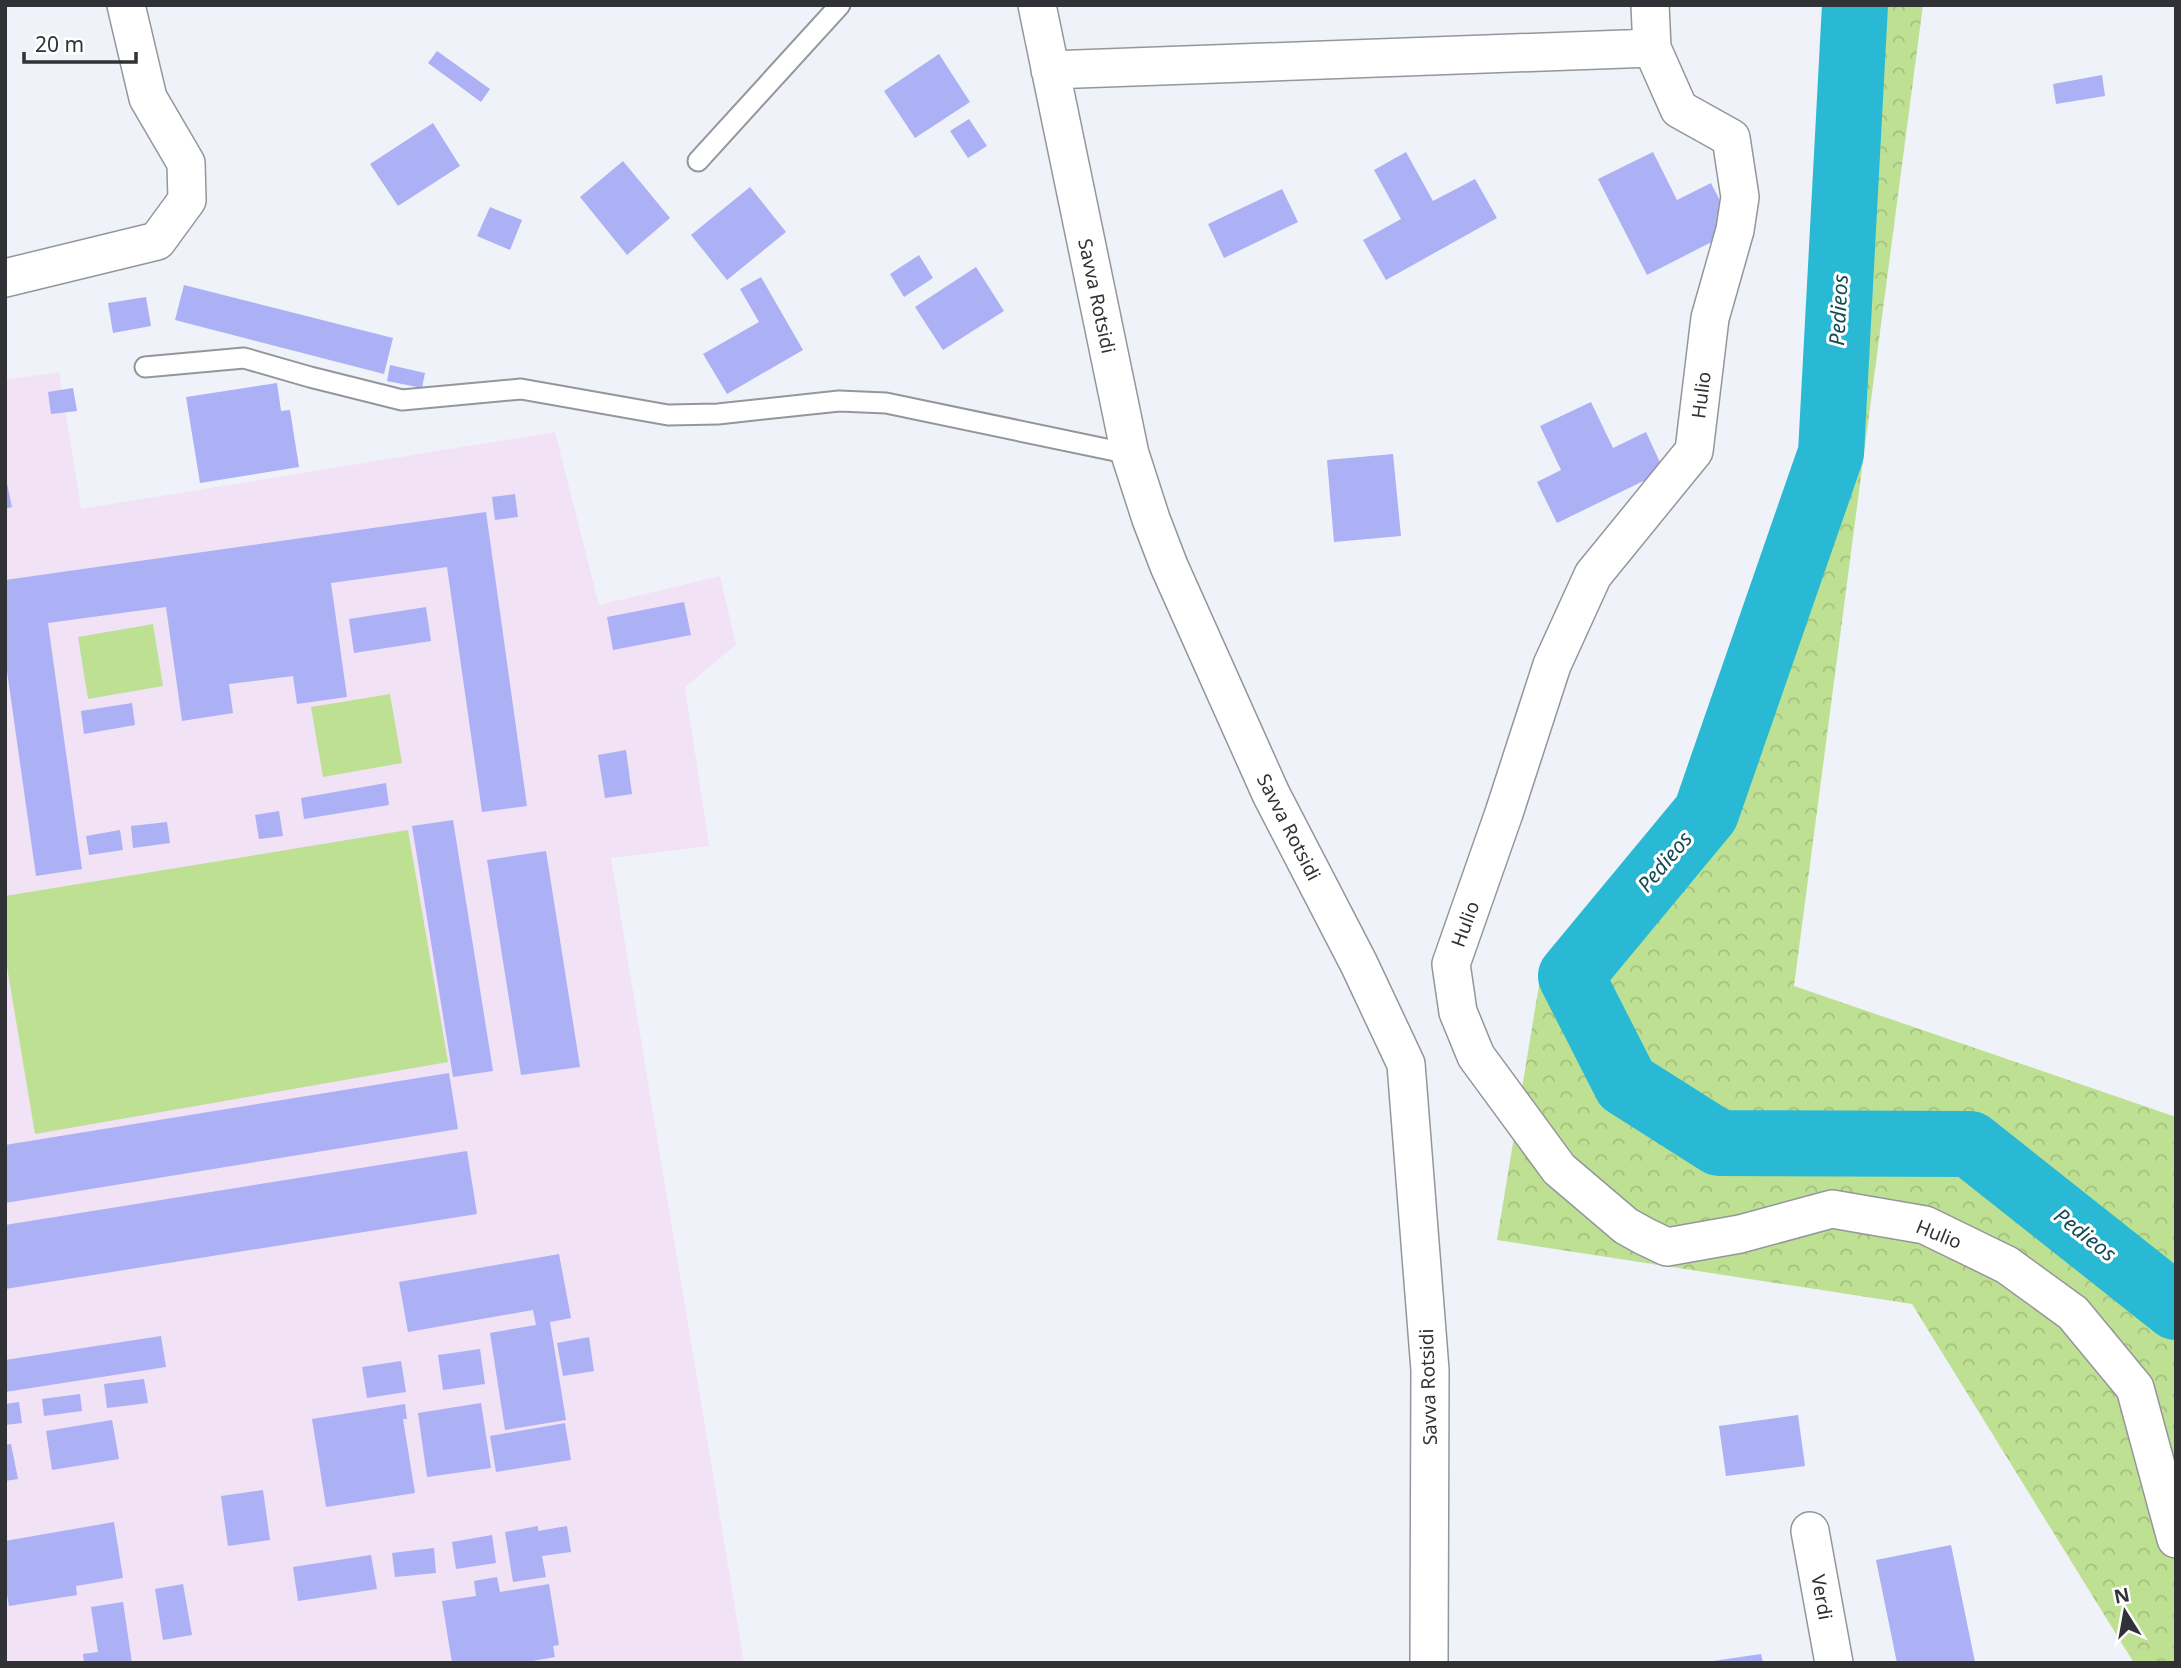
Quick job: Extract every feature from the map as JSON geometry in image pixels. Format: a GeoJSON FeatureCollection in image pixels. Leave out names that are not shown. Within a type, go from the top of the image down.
{"type":"FeatureCollection","features":[{"type":"Feature","properties":{"kind":"street"},"geometry":{"type":"LineString","coordinates":[[5,278],[157,241],[187,200],[186,163],[148,98],[126,5]]}},
{"type":"Feature","properties":{"kind":"street","name":"Savva Rotsidi"},"geometry":{"type":"LineString","coordinates":[[1037,5],[1130,453],[1151,519],[1169,566],[1266,781],[1406,1063],[1430,1370],[1429,1663]]}},
{"type":"Feature","properties":{"kind":"street","name":"Hulio"},"geometry":{"type":"LineString","coordinates":[[1650,5],[1653,48],[1679,109],[1731,138],[1740,197],[1735,230],[1710,318],[1694,451],[1593,575],[1552,665],[1451,964],[1458,1012],[1476,1056],[1559,1169],[1626,1226],[1644,1236],[1667,1247],[1740,1234],[1832,1209],[1926,1225],[2007,1265],[2073,1313],[2136,1388],[2176,1539]]}},
{"type":"Feature","properties":{"kind":"street"},"geometry":{"type":"LineString","coordinates":[[1050,69],[1653,48]]}},
{"type":"Feature","properties":{"kind":"street","name":"Verdi"},"geometry":{"type":"LineString","coordinates":[[1810,1531],[1834,1663]]}},
{"type":"Feature","properties":{"kind":"lane"},"geometry":{"type":"LineString","coordinates":[[698,161],[840,5]]}},
{"type":"Feature","properties":{"kind":"lane"},"geometry":{"type":"LineString","coordinates":[[145,367],[244,358],[402,400],[521,389],[668,415],[718,414],[839,401],[886,403],[1130,453]]}},
{"type":"Feature","properties":{"kind":"shaded area"},"geometry":{"type":"Polygon","coordinates":[[[59,372],[81,509],[555,432],[599,605],[720,576],[736,645],[685,687],[709,846],[611,858],[744,1663],[5,1663],[5,380],[59,372]]]}},
{"type":"Feature","properties":{"kind":"green space"},"geometry":{"type":"Polygon","coordinates":[[[1840,5],[1923,5],[1794,986],[2176,1117],[2176,1663],[2134,1663],[1912,1304],[1497,1240],[1540,979],[1670,829],[1805,446],[1840,5]]]}},
{"type":"Feature","properties":{"kind":"green space"},"geometry":{"type":"Polygon","coordinates":[[[153,624],[163,686],[88,699],[78,637],[153,624]]]}},
{"type":"Feature","properties":{"kind":"green space"},"geometry":{"type":"Polygon","coordinates":[[[390,694],[402,763],[323,777],[311,707],[390,694]]]}},
{"type":"Feature","properties":{"kind":"green space"},"geometry":{"type":"Polygon","coordinates":[[[408,830],[448,1062],[35,1134],[5,955],[5,896],[408,830]]]}},
{"type":"Feature","properties":{"kind":"building"},"geometry":{"type":"Polygon","coordinates":[[[437,51],[490,89],[481,102],[428,63],[437,51]]]}},
{"type":"Feature","properties":{"kind":"building"},"geometry":{"type":"Polygon","coordinates":[[[939,54],[970,102],[915,138],[884,91],[939,54]]]}},
{"type":"Feature","properties":{"kind":"building"},"geometry":{"type":"Polygon","coordinates":[[[2102,75],[2105,96],[2056,104],[2053,84],[2102,75]]]}},
{"type":"Feature","properties":{"kind":"building"},"geometry":{"type":"Polygon","coordinates":[[[969,119],[987,146],[968,158],[950,131],[969,119]]]}},
{"type":"Feature","properties":{"kind":"building"},"geometry":{"type":"Polygon","coordinates":[[[433,123],[460,166],[398,206],[370,164],[433,123]]]}},
{"type":"Feature","properties":{"kind":"building"},"geometry":{"type":"Polygon","coordinates":[[[1406,152],[1433,201],[1475,179],[1497,218],[1386,280],[1363,240],[1401,219],[1374,170],[1406,152]]]}},
{"type":"Feature","properties":{"kind":"building"},"geometry":{"type":"Polygon","coordinates":[[[1653,152],[1677,200],[1711,183],[1735,230],[1647,275],[1598,179],[1653,152]]]}},
{"type":"Feature","properties":{"kind":"building"},"geometry":{"type":"Polygon","coordinates":[[[623,161],[670,218],[627,255],[580,197],[623,161]]]}},
{"type":"Feature","properties":{"kind":"building"},"geometry":{"type":"Polygon","coordinates":[[[750,187],[786,232],[727,280],[691,235],[750,187]]]}},
{"type":"Feature","properties":{"kind":"building"},"geometry":{"type":"Polygon","coordinates":[[[1282,189],[1298,222],[1224,258],[1208,224],[1282,189]]]}},
{"type":"Feature","properties":{"kind":"building"},"geometry":{"type":"Polygon","coordinates":[[[490,207],[522,220],[510,250],[477,236],[490,207]]]}},
{"type":"Feature","properties":{"kind":"building"},"geometry":{"type":"Polygon","coordinates":[[[919,255],[933,278],[904,297],[890,274],[919,255]]]}},
{"type":"Feature","properties":{"kind":"building"},"geometry":{"type":"Polygon","coordinates":[[[976,267],[1004,311],[943,350],[915,307],[976,267]]]}},
{"type":"Feature","properties":{"kind":"building"},"geometry":{"type":"Polygon","coordinates":[[[761,277],[803,350],[727,394],[703,354],[759,322],[740,289],[761,277]]]}},
{"type":"Feature","properties":{"kind":"building"},"geometry":{"type":"Polygon","coordinates":[[[184,285],[393,338],[384,374],[175,320],[184,285]]]}},
{"type":"Feature","properties":{"kind":"building"},"geometry":{"type":"Polygon","coordinates":[[[146,297],[151,326],[113,333],[108,303],[146,297]]]}},
{"type":"Feature","properties":{"kind":"building"},"geometry":{"type":"Polygon","coordinates":[[[390,365],[425,373],[422,388],[387,381],[390,365]]]}},
{"type":"Feature","properties":{"kind":"building"},"geometry":{"type":"Polygon","coordinates":[[[277,383],[281,411],[290,410],[299,467],[200,483],[186,397],[277,383]]]}},
{"type":"Feature","properties":{"kind":"building"},"geometry":{"type":"Polygon","coordinates":[[[73,388],[77,411],[51,414],[48,392],[73,388]]]}},
{"type":"Feature","properties":{"kind":"building"},"geometry":{"type":"Polygon","coordinates":[[[1591,402],[1613,448],[1646,432],[1664,471],[1557,523],[1537,482],[1561,470],[1540,426],[1591,402]]]}},
{"type":"Feature","properties":{"kind":"building"},"geometry":{"type":"Polygon","coordinates":[[[1393,454],[1401,536],[1334,542],[1327,460],[1393,454]]]}},
{"type":"Feature","properties":{"kind":"building"},"geometry":{"type":"Polygon","coordinates":[[[5,474],[12,507],[5,509],[5,474]]]}},
{"type":"Feature","properties":{"kind":"building"},"geometry":{"type":"Polygon","coordinates":[[[515,494],[518,517],[495,520],[492,497],[515,494]]]}},
{"type":"Feature","properties":{"kind":"building"},"geometry":{"type":"Polygon","coordinates":[[[486,512],[527,806],[482,812],[447,567],[331,583],[347,697],[297,704],[293,676],[229,684],[233,713],[182,721],[166,607],[48,623],[82,869],[36,876],[5,657],[5,580],[486,512]]]}},
{"type":"Feature","properties":{"kind":"building"},"geometry":{"type":"Polygon","coordinates":[[[684,602],[691,635],[613,650],[607,617],[684,602]]]}},
{"type":"Feature","properties":{"kind":"building"},"geometry":{"type":"Polygon","coordinates":[[[426,607],[431,641],[354,653],[349,619],[426,607]]]}},
{"type":"Feature","properties":{"kind":"building"},"geometry":{"type":"Polygon","coordinates":[[[132,703],[135,725],[84,734],[81,711],[132,703]]]}},
{"type":"Feature","properties":{"kind":"building"},"geometry":{"type":"Polygon","coordinates":[[[626,750],[632,794],[605,798],[598,755],[626,750]]]}},
{"type":"Feature","properties":{"kind":"building"},"geometry":{"type":"Polygon","coordinates":[[[386,783],[389,805],[304,819],[301,798],[386,783]]]}},
{"type":"Feature","properties":{"kind":"building"},"geometry":{"type":"Polygon","coordinates":[[[279,811],[283,836],[259,839],[255,815],[279,811]]]}},
{"type":"Feature","properties":{"kind":"building"},"geometry":{"type":"Polygon","coordinates":[[[453,820],[493,1071],[453,1077],[412,826],[453,820]]]}},
{"type":"Feature","properties":{"kind":"building"},"geometry":{"type":"Polygon","coordinates":[[[167,822],[170,843],[133,848],[131,826],[167,822]]]}},
{"type":"Feature","properties":{"kind":"building"},"geometry":{"type":"Polygon","coordinates":[[[120,830],[123,850],[89,855],[86,836],[120,830]]]}},
{"type":"Feature","properties":{"kind":"building"},"geometry":{"type":"Polygon","coordinates":[[[546,851],[580,1067],[521,1075],[487,860],[546,851]]]}},
{"type":"Feature","properties":{"kind":"building"},"geometry":{"type":"Polygon","coordinates":[[[449,1073],[458,1129],[5,1203],[5,1145],[449,1073]]]}},
{"type":"Feature","properties":{"kind":"building"},"geometry":{"type":"Polygon","coordinates":[[[467,1151],[477,1214],[5,1289],[5,1225],[467,1151]]]}},
{"type":"Feature","properties":{"kind":"building"},"geometry":{"type":"Polygon","coordinates":[[[559,1254],[571,1318],[550,1322],[566,1420],[505,1430],[490,1333],[536,1325],[533,1310],[408,1332],[399,1282],[559,1254]]]}},
{"type":"Feature","properties":{"kind":"building"},"geometry":{"type":"Polygon","coordinates":[[[161,1336],[166,1367],[5,1392],[5,1360],[161,1336]]]}},
{"type":"Feature","properties":{"kind":"building"},"geometry":{"type":"Polygon","coordinates":[[[589,1337],[594,1371],[563,1376],[557,1343],[589,1337]]]}},
{"type":"Feature","properties":{"kind":"building"},"geometry":{"type":"Polygon","coordinates":[[[480,1349],[485,1384],[443,1390],[438,1355],[480,1349]]]}},
{"type":"Feature","properties":{"kind":"building"},"geometry":{"type":"Polygon","coordinates":[[[401,1361],[406,1392],[367,1398],[362,1367],[401,1361]]]}},
{"type":"Feature","properties":{"kind":"building"},"geometry":{"type":"Polygon","coordinates":[[[144,1379],[148,1403],[107,1408],[104,1384],[144,1379]]]}},
{"type":"Feature","properties":{"kind":"building"},"geometry":{"type":"Polygon","coordinates":[[[80,1394],[82,1411],[44,1416],[42,1399],[80,1394]]]}},
{"type":"Feature","properties":{"kind":"building"},"geometry":{"type":"Polygon","coordinates":[[[19,1402],[22,1423],[5,1425],[5,1404],[19,1402]]]}},
{"type":"Feature","properties":{"kind":"building"},"geometry":{"type":"Polygon","coordinates":[[[481,1403],[491,1468],[427,1477],[418,1413],[481,1403]]]}},
{"type":"Feature","properties":{"kind":"building"},"geometry":{"type":"Polygon","coordinates":[[[405,1404],[407,1419],[403,1419],[415,1493],[326,1507],[312,1419],[405,1404]]]}},
{"type":"Feature","properties":{"kind":"building"},"geometry":{"type":"Polygon","coordinates":[[[1798,1415],[1805,1466],[1726,1476],[1719,1426],[1798,1415]]]}},
{"type":"Feature","properties":{"kind":"building"},"geometry":{"type":"Polygon","coordinates":[[[112,1420],[119,1459],[52,1470],[46,1431],[112,1420]]]}},
{"type":"Feature","properties":{"kind":"building"},"geometry":{"type":"Polygon","coordinates":[[[565,1423],[571,1460],[496,1472],[490,1436],[565,1423]]]}},
{"type":"Feature","properties":{"kind":"building"},"geometry":{"type":"Polygon","coordinates":[[[11,1444],[18,1479],[5,1481],[5,1445],[11,1444]]]}},
{"type":"Feature","properties":{"kind":"building"},"geometry":{"type":"Polygon","coordinates":[[[263,1490],[270,1540],[228,1546],[221,1496],[263,1490]]]}},
{"type":"Feature","properties":{"kind":"building"},"geometry":{"type":"Polygon","coordinates":[[[114,1522],[123,1578],[76,1586],[77,1595],[9,1606],[5,1583],[5,1541],[114,1522]]]}},
{"type":"Feature","properties":{"kind":"building"},"geometry":{"type":"Polygon","coordinates":[[[538,1526],[538,1531],[567,1526],[571,1552],[542,1556],[546,1577],[513,1582],[505,1532],[538,1526]]]}},
{"type":"Feature","properties":{"kind":"building"},"geometry":{"type":"Polygon","coordinates":[[[492,1535],[496,1563],[456,1569],[452,1542],[492,1535]]]}},
{"type":"Feature","properties":{"kind":"building"},"geometry":{"type":"Polygon","coordinates":[[[1951,1545],[1975,1662],[1897,1663],[1876,1560],[1951,1545]]]}},
{"type":"Feature","properties":{"kind":"building"},"geometry":{"type":"Polygon","coordinates":[[[434,1548],[436,1573],[395,1577],[392,1553],[434,1548]]]}},
{"type":"Feature","properties":{"kind":"building"},"geometry":{"type":"Polygon","coordinates":[[[371,1555],[377,1589],[298,1601],[293,1567],[371,1555]]]}},
{"type":"Feature","properties":{"kind":"building"},"geometry":{"type":"Polygon","coordinates":[[[497,1577],[500,1592],[549,1584],[559,1645],[553,1646],[555,1657],[522,1663],[452,1663],[442,1601],[476,1596],[474,1581],[497,1577]]]}},
{"type":"Feature","properties":{"kind":"building"},"geometry":{"type":"Polygon","coordinates":[[[183,1584],[192,1635],[163,1640],[155,1589],[183,1584]]]}},
{"type":"Feature","properties":{"kind":"building"},"geometry":{"type":"Polygon","coordinates":[[[123,1602],[132,1663],[84,1663],[83,1654],[98,1652],[91,1607],[123,1602]]]}},
{"type":"Feature","properties":{"kind":"building"},"geometry":{"type":"Polygon","coordinates":[[[1761,1654],[1763,1663],[1713,1663],[1713,1661],[1761,1654]]]}},
{"type":"Feature","properties":{"kind":"waterway","name":"Pedieos"},"geometry":{"type":"LineString","coordinates":[[1855,5],[1831,453],[1706,813],[1571,976],[1626,1084],[1719,1143],[1970,1144],[2176,1307]]}}]}
